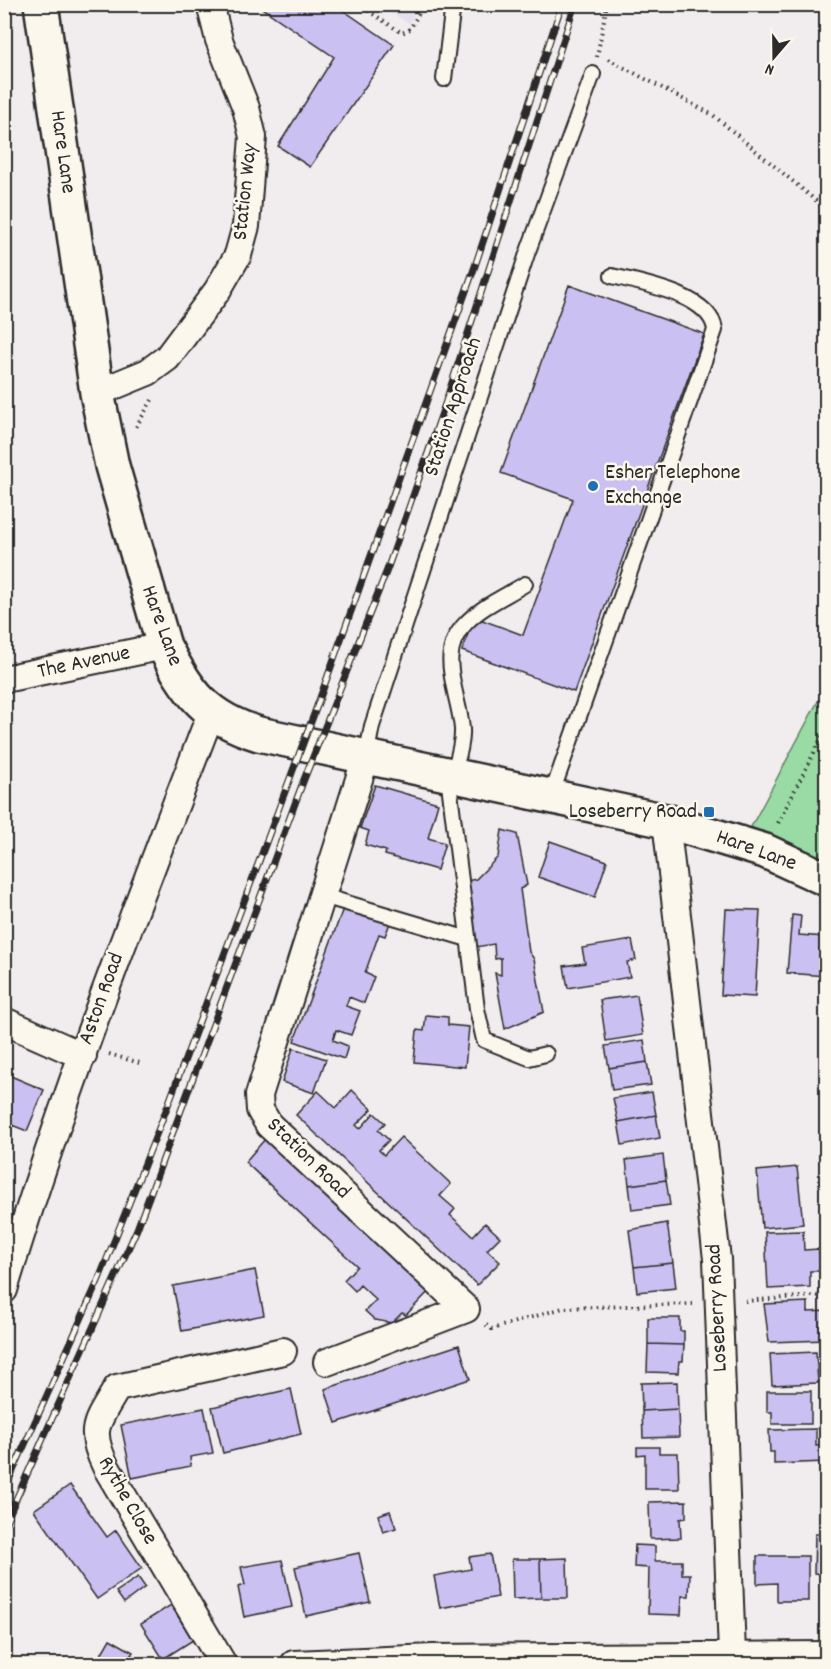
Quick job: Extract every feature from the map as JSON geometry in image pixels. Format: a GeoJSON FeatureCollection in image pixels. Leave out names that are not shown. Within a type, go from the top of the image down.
{"type":"FeatureCollection","features":[{"type":"Feature","properties":{"kind":"street","name":"Hare Lane"},"geometry":{"type":"LineString","coordinates":[[41,4],[97,393],[112,466],[164,645],[189,690],[211,713],[239,728],[259,734],[666,821],[765,851],[826,879]]}},
{"type":"Feature","properties":{"kind":"street","name":"Station Way"},"geometry":{"type":"LineString","coordinates":[[97,393],[148,372],[167,358],[217,291],[238,255],[246,226],[253,137],[219,40],[210,4]]}},
{"type":"Feature","properties":{"kind":"street","name":"The Avenue"},"geometry":{"type":"LineString","coordinates":[[4,679],[164,645]]}},
{"type":"Feature","properties":{"kind":"street","name":"Aston Road"},"geometry":{"type":"LineString","coordinates":[[4,1290],[15,1214],[83,1056],[139,896],[211,713]]}},
{"type":"Feature","properties":{"kind":"street","name":"Station Road"},"geometry":{"type":"LineString","coordinates":[[366,757],[259,1095],[260,1110],[269,1125],[466,1310]]}},
{"type":"Feature","properties":{"kind":"street","name":"Loseberry Road"},"geometry":{"type":"LineString","coordinates":[[666,821],[717,1259],[732,1654]]}},
{"type":"Feature","properties":{"kind":"street"},"geometry":{"type":"LineString","coordinates":[[4,1021],[83,1056]]}},
{"type":"Feature","properties":{"kind":"street"},"geometry":{"type":"LineString","coordinates":[[327,1362],[466,1310]]}},
{"type":"Feature","properties":{"kind":"street","name":"Rythe Close"},"geometry":{"type":"LineString","coordinates":[[223,1665],[106,1467],[94,1442],[98,1422],[117,1388],[283,1351]]}},
{"type":"Feature","properties":{"kind":"street"},"geometry":{"type":"LineString","coordinates":[[294,1665],[433,1658],[826,1655]]}},
{"type":"Feature","properties":{"kind":"lane"},"geometry":{"type":"LineString","coordinates":[[444,79],[453,4]]}},
{"type":"Feature","properties":{"kind":"lane","name":"Station Approach"},"geometry":{"type":"LineString","coordinates":[[366,757],[372,726],[520,277],[593,74]]}},
{"type":"Feature","properties":{"kind":"lane"},"geometry":{"type":"LineString","coordinates":[[551,795],[715,330],[710,313],[700,305],[677,295],[612,276]]}},
{"type":"Feature","properties":{"kind":"lane"},"geometry":{"type":"LineString","coordinates":[[525,584],[472,617],[459,631],[454,642],[449,665],[462,739],[450,774],[468,939],[484,1040],[529,1058],[546,1054]]}},
{"type":"Feature","properties":{"kind":"lane"},"geometry":{"type":"LineString","coordinates":[[323,896],[468,939]]}},
{"type":"Feature","properties":{"kind":"path"},"geometry":{"type":"LineString","coordinates":[[358,4],[402,33],[410,29],[424,4]]}},
{"type":"Feature","properties":{"kind":"path"},"geometry":{"type":"LineString","coordinates":[[593,74],[608,4]]}},
{"type":"Feature","properties":{"kind":"path"},"geometry":{"type":"LineString","coordinates":[[597,53],[713,115],[826,209]]}},
{"type":"Feature","properties":{"kind":"path"},"geometry":{"type":"LineString","coordinates":[[112,466],[162,383],[167,358]]}},
{"type":"Feature","properties":{"kind":"path"},"geometry":{"type":"LineString","coordinates":[[765,851],[826,729]]}},
{"type":"Feature","properties":{"kind":"path"},"geometry":{"type":"LineString","coordinates":[[83,1056],[112,1054],[143,1064]]}},
{"type":"Feature","properties":{"kind":"path"},"geometry":{"type":"LineString","coordinates":[[466,1310],[492,1329],[563,1308],[720,1303],[826,1295]]}},
{"type":"Feature","properties":{"kind":"shaded area"},"geometry":{"type":"Polygon","coordinates":[[[379,5],[420,5],[409,24],[379,5]]]}},
{"type":"Feature","properties":{"kind":"green space"},"geometry":{"type":"Polygon","coordinates":[[[826,686],[826,858],[823,865],[751,827],[826,686]]]}},
{"type":"Feature","properties":{"kind":"building"},"geometry":{"type":"Polygon","coordinates":[[[256,4],[334,4],[394,45],[310,167],[278,146],[334,57],[256,4]]]}},
{"type":"Feature","properties":{"kind":"building","name":"Esher Telephone Exchange"},"geometry":{"type":"Polygon","coordinates":[[[569,285],[704,334],[574,692],[462,651],[474,617],[523,635],[573,499],[501,473],[569,285]]]}},
{"type":"Feature","properties":{"kind":"building"},"geometry":{"type":"Polygon","coordinates":[[[375,785],[438,803],[428,838],[445,843],[437,870],[385,855],[386,851],[365,845],[369,831],[360,828],[375,785]]]}},
{"type":"Feature","properties":{"kind":"building"},"geometry":{"type":"Polygon","coordinates":[[[502,830],[517,834],[527,885],[520,889],[529,952],[534,959],[544,1012],[505,1029],[495,973],[501,975],[501,958],[495,959],[494,944],[475,947],[466,881],[476,879],[498,857],[502,830]]]}},
{"type":"Feature","properties":{"kind":"building"},"geometry":{"type":"Polygon","coordinates":[[[550,841],[607,861],[595,897],[538,877],[550,841]]]}},
{"type":"Feature","properties":{"kind":"building"},"geometry":{"type":"Polygon","coordinates":[[[344,906],[390,923],[385,936],[379,934],[365,973],[374,977],[364,1003],[349,997],[346,1006],[360,1011],[351,1035],[336,1030],[333,1040],[348,1046],[344,1059],[294,1041],[344,906]]]}},
{"type":"Feature","properties":{"kind":"building"},"geometry":{"type":"Polygon","coordinates":[[[726,909],[760,910],[755,997],[721,995],[726,909]]]}},
{"type":"Feature","properties":{"kind":"building"},"geometry":{"type":"Polygon","coordinates":[[[792,915],[801,916],[799,935],[826,937],[826,976],[787,973],[792,915]]]}},
{"type":"Feature","properties":{"kind":"building"},"geometry":{"type":"Polygon","coordinates":[[[632,940],[636,960],[627,962],[630,977],[568,988],[564,966],[585,963],[582,948],[632,940]]]}},
{"type":"Feature","properties":{"kind":"building"},"geometry":{"type":"Polygon","coordinates":[[[637,995],[643,1035],[606,1041],[600,1000],[637,995]]]}},
{"type":"Feature","properties":{"kind":"building"},"geometry":{"type":"Polygon","coordinates":[[[426,1015],[448,1017],[448,1025],[469,1027],[465,1067],[414,1062],[417,1030],[424,1031],[426,1015]]]}},
{"type":"Feature","properties":{"kind":"building"},"geometry":{"type":"Polygon","coordinates":[[[644,1040],[647,1062],[609,1068],[605,1046],[644,1040]]]}},
{"type":"Feature","properties":{"kind":"building"},"geometry":{"type":"Polygon","coordinates":[[[293,1048],[326,1059],[314,1093],[282,1082],[293,1048]]]}},
{"type":"Feature","properties":{"kind":"building"},"geometry":{"type":"Polygon","coordinates":[[[647,1062],[651,1085],[612,1090],[609,1068],[647,1062]]]}},
{"type":"Feature","properties":{"kind":"building"},"geometry":{"type":"Polygon","coordinates":[[[6,1074],[44,1090],[27,1131],[4,1122],[6,1074]]]}},
{"type":"Feature","properties":{"kind":"building"},"geometry":{"type":"Polygon","coordinates":[[[352,1090],[372,1109],[356,1125],[360,1129],[374,1113],[385,1123],[378,1130],[389,1140],[379,1150],[384,1155],[401,1137],[451,1184],[440,1196],[455,1209],[450,1215],[473,1236],[485,1223],[500,1237],[487,1250],[500,1262],[477,1285],[296,1115],[318,1091],[336,1108],[352,1090]]]}},
{"type":"Feature","properties":{"kind":"building"},"geometry":{"type":"Polygon","coordinates":[[[652,1092],[656,1115],[618,1122],[613,1098],[652,1092]]]}},
{"type":"Feature","properties":{"kind":"building"},"geometry":{"type":"Polygon","coordinates":[[[656,1115],[660,1138],[622,1145],[618,1122],[656,1115]]]}},
{"type":"Feature","properties":{"kind":"building"},"geometry":{"type":"Polygon","coordinates":[[[266,1138],[430,1290],[406,1315],[402,1313],[392,1323],[375,1320],[365,1311],[376,1300],[360,1285],[355,1291],[344,1280],[357,1266],[245,1162],[266,1138]]]}},
{"type":"Feature","properties":{"kind":"building"},"geometry":{"type":"Polygon","coordinates":[[[663,1155],[666,1180],[629,1185],[626,1160],[663,1155]]]}},
{"type":"Feature","properties":{"kind":"building"},"geometry":{"type":"Polygon","coordinates":[[[797,1167],[803,1224],[762,1228],[757,1171],[797,1167]]]}},
{"type":"Feature","properties":{"kind":"building"},"geometry":{"type":"Polygon","coordinates":[[[666,1180],[670,1205],[632,1210],[629,1185],[666,1180]]]}},
{"type":"Feature","properties":{"kind":"building"},"geometry":{"type":"Polygon","coordinates":[[[667,1223],[673,1263],[634,1267],[629,1230],[667,1223]]]}},
{"type":"Feature","properties":{"kind":"building"},"geometry":{"type":"Polygon","coordinates":[[[803,1231],[804,1250],[819,1249],[820,1271],[810,1271],[810,1287],[768,1289],[765,1232],[803,1231]]]}},
{"type":"Feature","properties":{"kind":"building"},"geometry":{"type":"Polygon","coordinates":[[[673,1263],[676,1288],[637,1292],[634,1267],[673,1263]]]}},
{"type":"Feature","properties":{"kind":"building"},"geometry":{"type":"Polygon","coordinates":[[[255,1270],[264,1315],[182,1331],[173,1286],[255,1270]]]}},
{"type":"Feature","properties":{"kind":"building"},"geometry":{"type":"Polygon","coordinates":[[[808,1302],[808,1312],[826,1311],[826,1340],[769,1342],[764,1304],[808,1302]]]}},
{"type":"Feature","properties":{"kind":"building"},"geometry":{"type":"Polygon","coordinates":[[[648,1318],[680,1318],[680,1331],[684,1331],[684,1345],[648,1344],[648,1318]]]}},
{"type":"Feature","properties":{"kind":"building"},"geometry":{"type":"Polygon","coordinates":[[[648,1344],[684,1345],[683,1361],[679,1361],[678,1373],[647,1372],[648,1344]]]}},
{"type":"Feature","properties":{"kind":"building"},"geometry":{"type":"Polygon","coordinates":[[[459,1345],[470,1379],[336,1423],[325,1389],[459,1345]]]}},
{"type":"Feature","properties":{"kind":"building"},"geometry":{"type":"Polygon","coordinates":[[[816,1352],[818,1383],[772,1385],[770,1354],[816,1352]]]}},
{"type":"Feature","properties":{"kind":"building"},"geometry":{"type":"Polygon","coordinates":[[[677,1382],[678,1409],[642,1411],[641,1383],[677,1382]]]}},
{"type":"Feature","properties":{"kind":"building"},"geometry":{"type":"Polygon","coordinates":[[[291,1389],[301,1434],[223,1453],[212,1407],[291,1389]]]}},
{"type":"Feature","properties":{"kind":"building"},"geometry":{"type":"Polygon","coordinates":[[[767,1391],[811,1391],[811,1424],[772,1424],[772,1412],[767,1412],[767,1391]]]}},
{"type":"Feature","properties":{"kind":"building"},"geometry":{"type":"Polygon","coordinates":[[[204,1408],[213,1453],[190,1457],[191,1466],[132,1478],[121,1425],[204,1408]]]}},
{"type":"Feature","properties":{"kind":"building"},"geometry":{"type":"Polygon","coordinates":[[[678,1409],[679,1437],[643,1438],[642,1411],[678,1409]]]}},
{"type":"Feature","properties":{"kind":"building"},"geometry":{"type":"Polygon","coordinates":[[[816,1429],[816,1446],[826,1445],[826,1462],[774,1464],[774,1452],[770,1452],[769,1430],[816,1429]]]}},
{"type":"Feature","properties":{"kind":"building"},"geometry":{"type":"Polygon","coordinates":[[[637,1447],[659,1447],[659,1453],[678,1453],[679,1489],[645,1489],[645,1454],[637,1455],[637,1447]]]}},
{"type":"Feature","properties":{"kind":"building"},"geometry":{"type":"Polygon","coordinates":[[[70,1485],[107,1537],[116,1530],[142,1568],[97,1599],[34,1510],[70,1485]]]}},
{"type":"Feature","properties":{"kind":"building"},"geometry":{"type":"Polygon","coordinates":[[[686,1501],[686,1518],[680,1519],[681,1538],[650,1539],[649,1502],[686,1501]]]}},
{"type":"Feature","properties":{"kind":"building"},"geometry":{"type":"Polygon","coordinates":[[[390,1511],[396,1528],[383,1532],[378,1515],[390,1511]]]}},
{"type":"Feature","properties":{"kind":"building"},"geometry":{"type":"Polygon","coordinates":[[[815,1534],[826,1534],[826,1574],[814,1573],[815,1534]]]}},
{"type":"Feature","properties":{"kind":"building"},"geometry":{"type":"Polygon","coordinates":[[[635,1545],[655,1546],[655,1561],[682,1561],[682,1574],[690,1574],[689,1596],[682,1596],[681,1615],[648,1614],[649,1568],[634,1567],[635,1545]]]}},
{"type":"Feature","properties":{"kind":"building"},"geometry":{"type":"Polygon","coordinates":[[[359,1553],[370,1602],[306,1616],[295,1567],[359,1553]]]}},
{"type":"Feature","properties":{"kind":"building"},"geometry":{"type":"Polygon","coordinates":[[[490,1554],[498,1597],[440,1608],[434,1576],[471,1569],[469,1557],[490,1554]]]}},
{"type":"Feature","properties":{"kind":"building"},"geometry":{"type":"Polygon","coordinates":[[[757,1556],[808,1556],[808,1601],[777,1601],[777,1583],[757,1584],[757,1556]]]}},
{"type":"Feature","properties":{"kind":"building"},"geometry":{"type":"Polygon","coordinates":[[[567,1558],[568,1598],[541,1598],[540,1559],[567,1558]]]}},
{"type":"Feature","properties":{"kind":"building"},"geometry":{"type":"Polygon","coordinates":[[[512,1559],[540,1559],[541,1598],[513,1599],[512,1559]]]}},
{"type":"Feature","properties":{"kind":"building"},"geometry":{"type":"Polygon","coordinates":[[[282,1560],[292,1607],[244,1617],[238,1587],[245,1585],[241,1567],[282,1560]]]}},
{"type":"Feature","properties":{"kind":"building"},"geometry":{"type":"Polygon","coordinates":[[[138,1577],[145,1587],[124,1603],[116,1592],[138,1577]]]}},
{"type":"Feature","properties":{"kind":"building"},"geometry":{"type":"Polygon","coordinates":[[[171,1605],[193,1640],[163,1659],[141,1624],[171,1605]]]}},
{"type":"Feature","properties":{"kind":"building"},"geometry":{"type":"Polygon","coordinates":[[[110,1639],[133,1652],[131,1655],[148,1664],[96,1663],[110,1639]]]}},
{"type":"Feature","properties":{"kind":"railway"},"geometry":{"type":"LineString","coordinates":[[4,1491],[99,1279],[168,1105],[317,706],[474,269],[562,4]]}},
{"type":"Feature","properties":{"kind":"railway"},"geometry":{"type":"LineString","coordinates":[[4,1526],[137,1229],[303,782],[387,570],[444,407],[575,4]]}},
{"type":"Feature","properties":{"kind":"place","name":"Esher Telephone Exchange"},"geometry":{"type":"Point","coordinates":[593,486]}},
{"type":"Feature","properties":{"kind":"place","name":"Loseberry Road"},"geometry":{"type":"Point","coordinates":[709,812]}}]}
